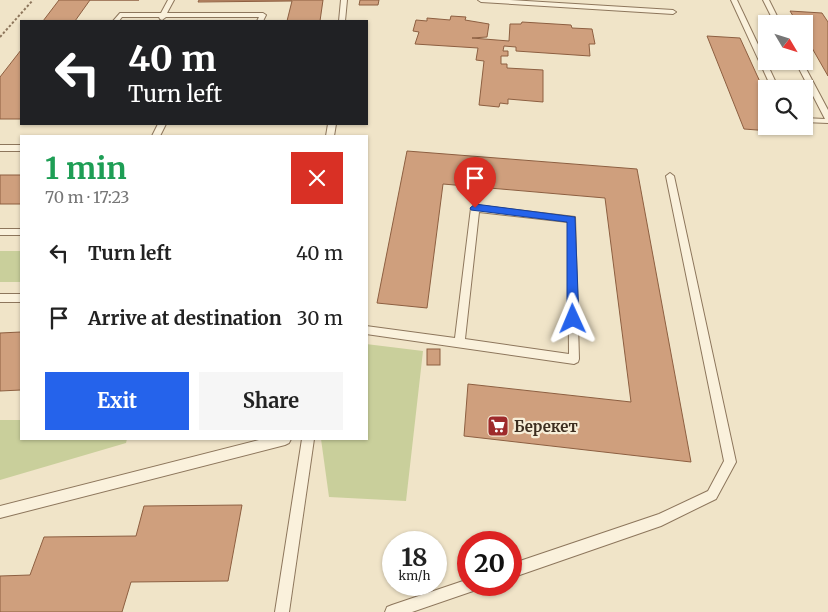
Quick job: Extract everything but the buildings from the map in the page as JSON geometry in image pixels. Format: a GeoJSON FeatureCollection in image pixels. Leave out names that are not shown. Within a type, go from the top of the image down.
{"type":"FeatureCollection","features":[{"type":"Feature","properties":{"kind":"lane"},"geometry":{"type":"LineString","coordinates":[[161,20],[171,0]]}},
{"type":"Feature","properties":{"kind":"lane"},"geometry":{"type":"LineString","coordinates":[[342,20],[344,0]]}},
{"type":"Feature","properties":{"kind":"lane"},"geometry":{"type":"LineString","coordinates":[[481,0],[673,12]]}},
{"type":"Feature","properties":{"kind":"lane"},"geometry":{"type":"LineString","coordinates":[[734,0],[772,80]]}},
{"type":"Feature","properties":{"kind":"lane"},"geometry":{"type":"LineString","coordinates":[[766,0],[774,15]]}},
{"type":"Feature","properties":{"kind":"lane"},"geometry":{"type":"LineString","coordinates":[[117,20],[120,15],[209,18],[263,15],[260,20]]}},
{"type":"Feature","properties":{"kind":"lane"},"geometry":{"type":"LineString","coordinates":[[803,70],[828,119],[813,120]]}},
{"type":"Feature","properties":{"kind":"lane"},"geometry":{"type":"LineString","coordinates":[[0,148],[20,148]]}},
{"type":"Feature","properties":{"kind":"lane"},"geometry":{"type":"LineString","coordinates":[[522,567],[662,520],[712,495],[730,462],[670,176]]}},
{"type":"Feature","properties":{"kind":"lane"},"geometry":{"type":"LineString","coordinates":[[368,330],[459,344],[574,359],[572,219],[475,208],[459,344]]}},
{"type":"Feature","properties":{"kind":"lane"},"geometry":{"type":"LineString","coordinates":[[0,232],[20,232]]}},
{"type":"Feature","properties":{"kind":"lane"},"geometry":{"type":"LineString","coordinates":[[0,298],[20,298]]}},
{"type":"Feature","properties":{"kind":"lane"},"geometry":{"type":"LineString","coordinates":[[0,512],[282,440]]}},
{"type":"Feature","properties":{"kind":"lane"},"geometry":{"type":"LineString","coordinates":[[282,612],[308,440]]}},
{"type":"Feature","properties":{"kind":"lane"},"geometry":{"type":"LineString","coordinates":[[392,612],[457,590]]}},
{"type":"Feature","properties":{"kind":"path"},"geometry":{"type":"LineString","coordinates":[[0,37],[33,0]]}},
{"type":"Feature","properties":{"kind":"green space"},"geometry":{"type":"Polygon","coordinates":[[[0,251],[20,251],[20,282],[0,282],[0,251]]]}},
{"type":"Feature","properties":{"kind":"green space"},"geometry":{"type":"Polygon","coordinates":[[[368,344],[423,351],[406,501],[329,497],[321,440],[368,440],[368,344]]]}},
{"type":"Feature","properties":{"kind":"green space"},"geometry":{"type":"Polygon","coordinates":[[[0,420],[20,420],[20,440],[127,440],[126,443],[0,480],[0,420]]]}},
{"type":"Feature","properties":{"kind":"place","name":"Берекет"},"geometry":{"type":"Point","coordinates":[498,426]}},
{"type":"Feature","properties":{"kind":"route"},"geometry":{"type":"LineString","coordinates":[[475,208],[572,219],[573,319]]}}]}
